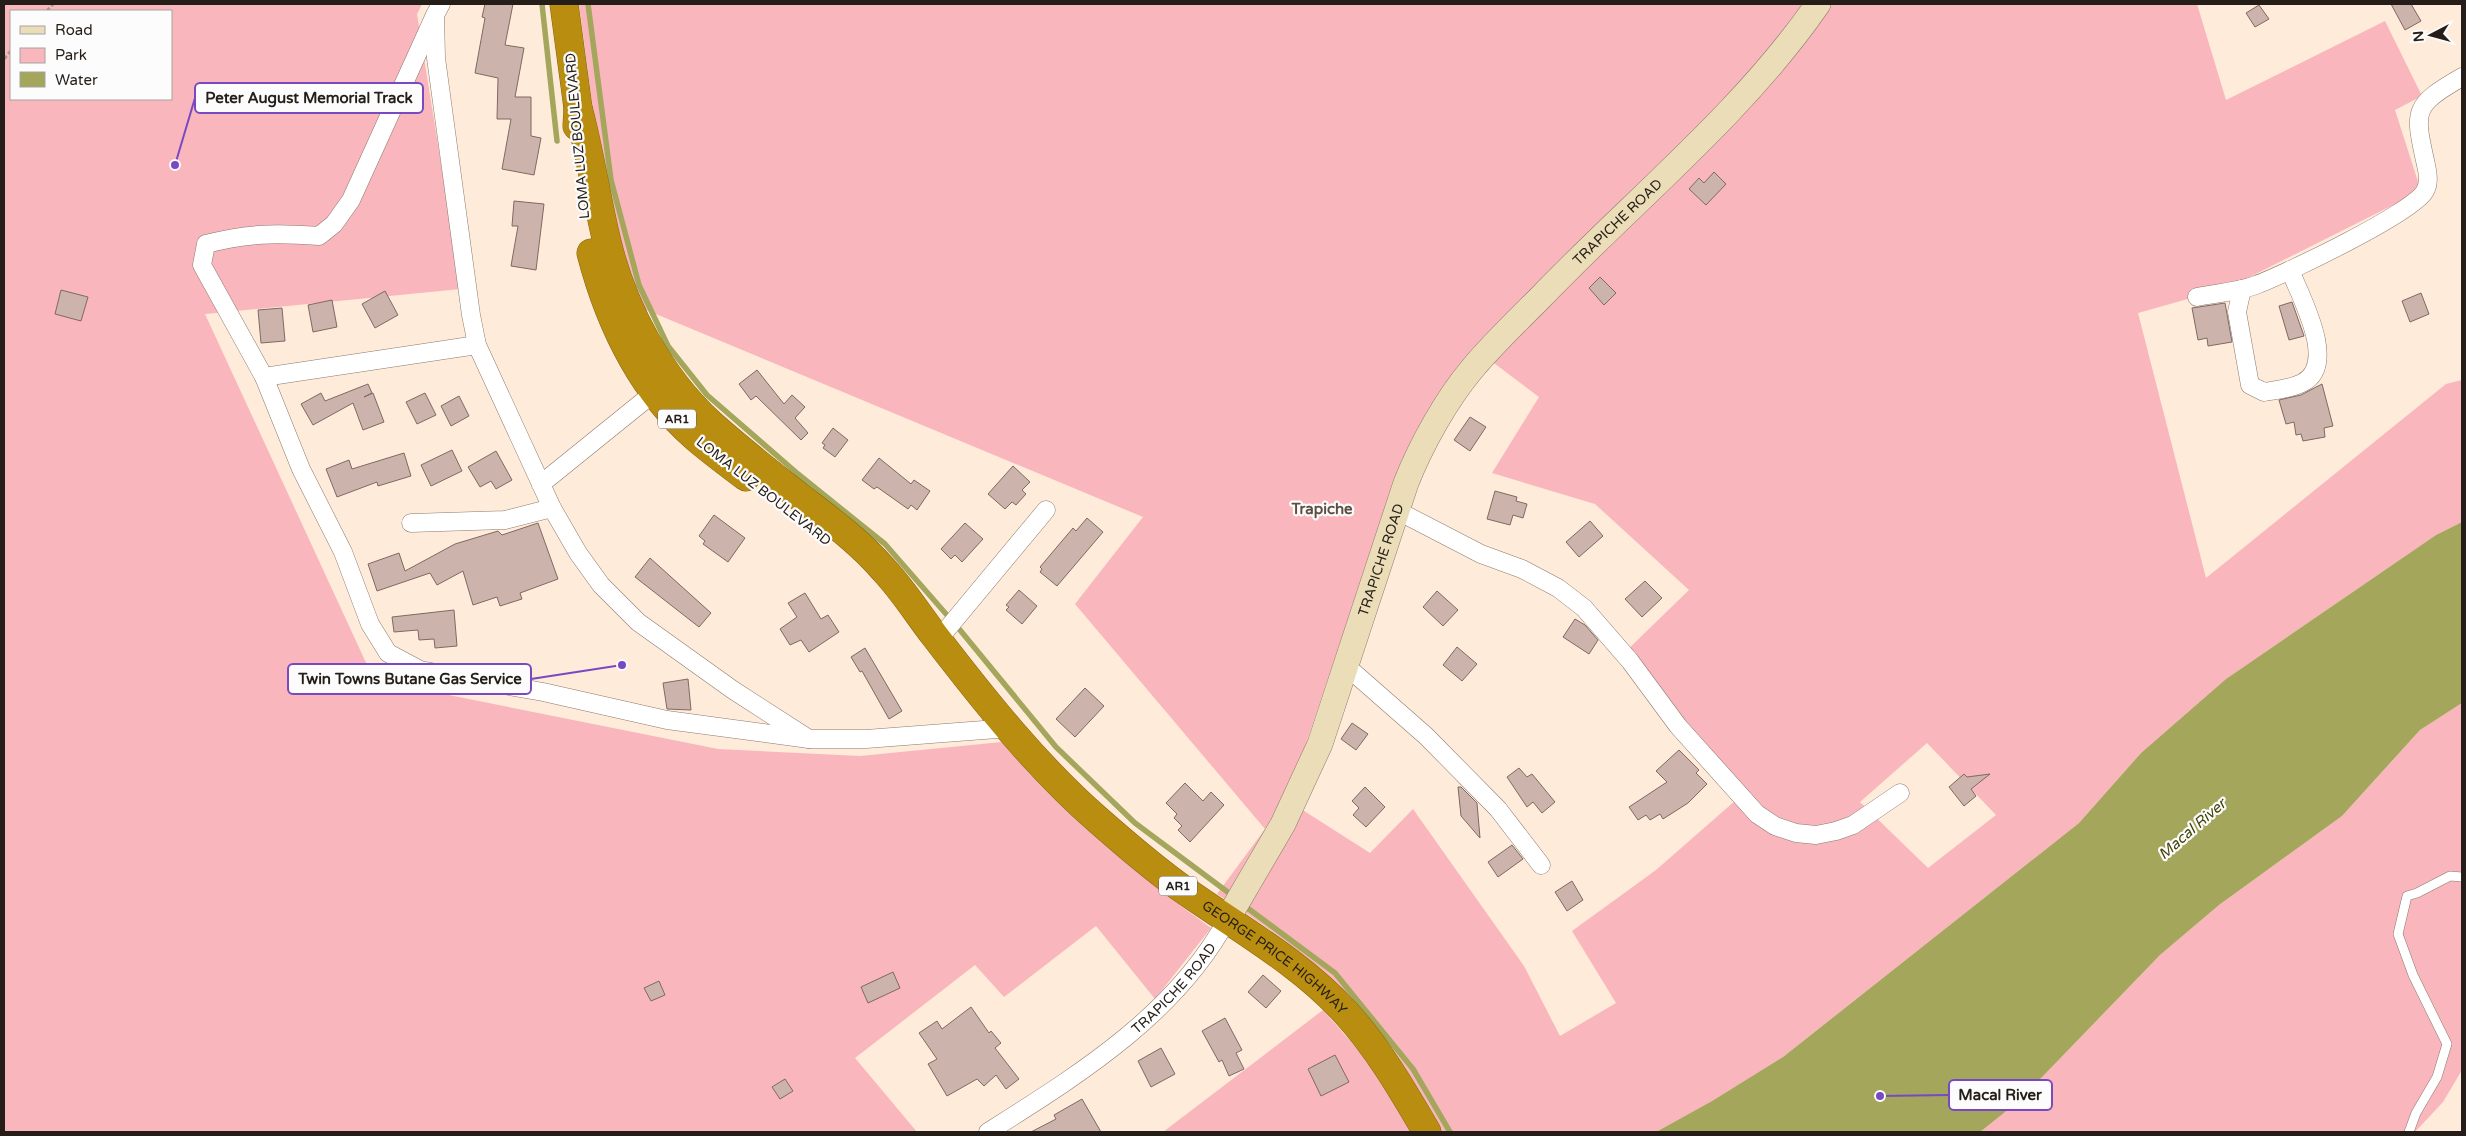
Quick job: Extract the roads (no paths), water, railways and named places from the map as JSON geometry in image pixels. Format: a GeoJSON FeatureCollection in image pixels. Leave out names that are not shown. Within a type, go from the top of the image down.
{"type":"FeatureCollection","features":[{"type":"Feature","properties":{"kind":"highway","name":"LOMA LUZ BOULEVARD"},"geometry":{"type":"LineString","coordinates":[[564,4],[578,108],[576,154],[586,233],[593,262],[612,320],[632,359],[663,385],[694,436],[853,560],[936,637]]}},
{"type":"Feature","properties":{"kind":"highway","name":"GEORGE PRICE HIGHWAY"},"geometry":{"type":"LineString","coordinates":[[936,637],[1010,728],[1060,784],[1097,819],[1178,886],[1228,918],[1296,968],[1345,1012],[1383,1060],[1426,1130]]}},
{"type":"Feature","properties":{"kind":"street","name":"TRAPICHE ROAD"},"geometry":{"type":"LineString","coordinates":[[988,1132],[1048,1094],[1125,1038],[1181,986],[1200,964],[1283,824],[1302,787],[1320,744],[1396,510],[1416,459],[1455,393],[1471,369],[1567,269],[1663,178],[1746,93],[1818,4]]}},
{"type":"Feature","properties":{"kind":"street"},"geometry":{"type":"LineString","coordinates":[[438,9],[436,58],[471,315],[477,345],[552,508],[578,553],[601,585],[638,622],[733,690],[808,738]]}},
{"type":"Feature","properties":{"kind":"street"},"geometry":{"type":"LineString","coordinates":[[438,9],[352,200],[334,224],[319,236],[283,233],[242,235],[206,244],[202,265],[264,377],[302,469],[342,552],[370,624],[388,654],[420,670],[543,692],[667,720],[808,738],[866,739],[1010,728]]}},
{"type":"Feature","properties":{"kind":"street"},"geometry":{"type":"LineString","coordinates":[[2197,297],[2242,289],[2290,270],[2388,220],[2417,201],[2426,191],[2428,182],[2418,126],[2420,112],[2426,100],[2462,77]]}},
{"type":"Feature","properties":{"kind":"street"},"geometry":{"type":"LineString","coordinates":[[2242,289],[2238,300],[2237,312],[2250,384],[2264,392],[2302,383],[2312,375],[2316,368],[2318,347],[2311,320],[2290,270]]}},
{"type":"Feature","properties":{"kind":"street"},"geometry":{"type":"LineString","coordinates":[[264,377],[477,345]]}},
{"type":"Feature","properties":{"kind":"street"},"geometry":{"type":"LineString","coordinates":[[541,484],[663,385]]}},
{"type":"Feature","properties":{"kind":"street"},"geometry":{"type":"LineString","coordinates":[[411,523],[505,520],[552,508]]}},
{"type":"Feature","properties":{"kind":"street"},"geometry":{"type":"LineString","coordinates":[[936,637],[1046,510]]}},
{"type":"Feature","properties":{"kind":"street"},"geometry":{"type":"LineString","coordinates":[[1396,510],[1481,554],[1522,569],[1558,588],[1584,608],[1625,654],[1678,726],[1757,814],[1775,826],[1796,833],[1816,835],[1836,831],[1853,825],[1900,793]]}},
{"type":"Feature","properties":{"kind":"street"},"geometry":{"type":"LineString","coordinates":[[1345,666],[1378,692],[1446,756],[1498,809],[1542,865]]}},
{"type":"Feature","properties":{"kind":"lane"},"geometry":{"type":"LineString","coordinates":[[2409,1132],[2416,1113],[2437,1076],[2447,1044],[2413,975],[2398,934],[2407,896],[2450,876],[2462,877]]}},
{"type":"Feature","properties":{"kind":"water"},"geometry":{"type":"Polygon","coordinates":[[[2462,522],[2462,703],[2420,730],[2342,816],[2219,905],[2160,955],[2019,1101],[1980,1132],[1656,1132],[1712,1101],[1783,1057],[2079,823],[2141,753],[2226,679],[2436,535],[2462,522]]]}},
{"type":"Feature","properties":{"kind":"waterway"},"geometry":{"type":"LineString","coordinates":[[542,4],[557,141]]}},
{"type":"Feature","properties":{"kind":"waterway"},"geometry":{"type":"LineString","coordinates":[[588,4],[611,180],[639,285],[668,346],[707,395],[798,474],[885,544],[960,630],[1056,747],[1135,823],[1233,896]]}},
{"type":"Feature","properties":{"kind":"waterway"},"geometry":{"type":"LineString","coordinates":[[1242,904],[1335,973],[1413,1069],[1450,1132]]}},
{"type":"Feature","properties":{"kind":"place","name":"Peter August Memorial Track"},"geometry":{"type":"Point","coordinates":[175,165]}},
{"type":"Feature","properties":{"kind":"place","name":"Twin Towns Butane Gas Service"},"geometry":{"type":"Point","coordinates":[622,665]}},
{"type":"Feature","properties":{"kind":"place","name":"Macal River"},"geometry":{"type":"Point","coordinates":[1880,1096]}},
{"type":"Feature","properties":{"kind":"district","name":"Trapiche"},"geometry":{"type":"Point","coordinates":[1322,509]}}]}
